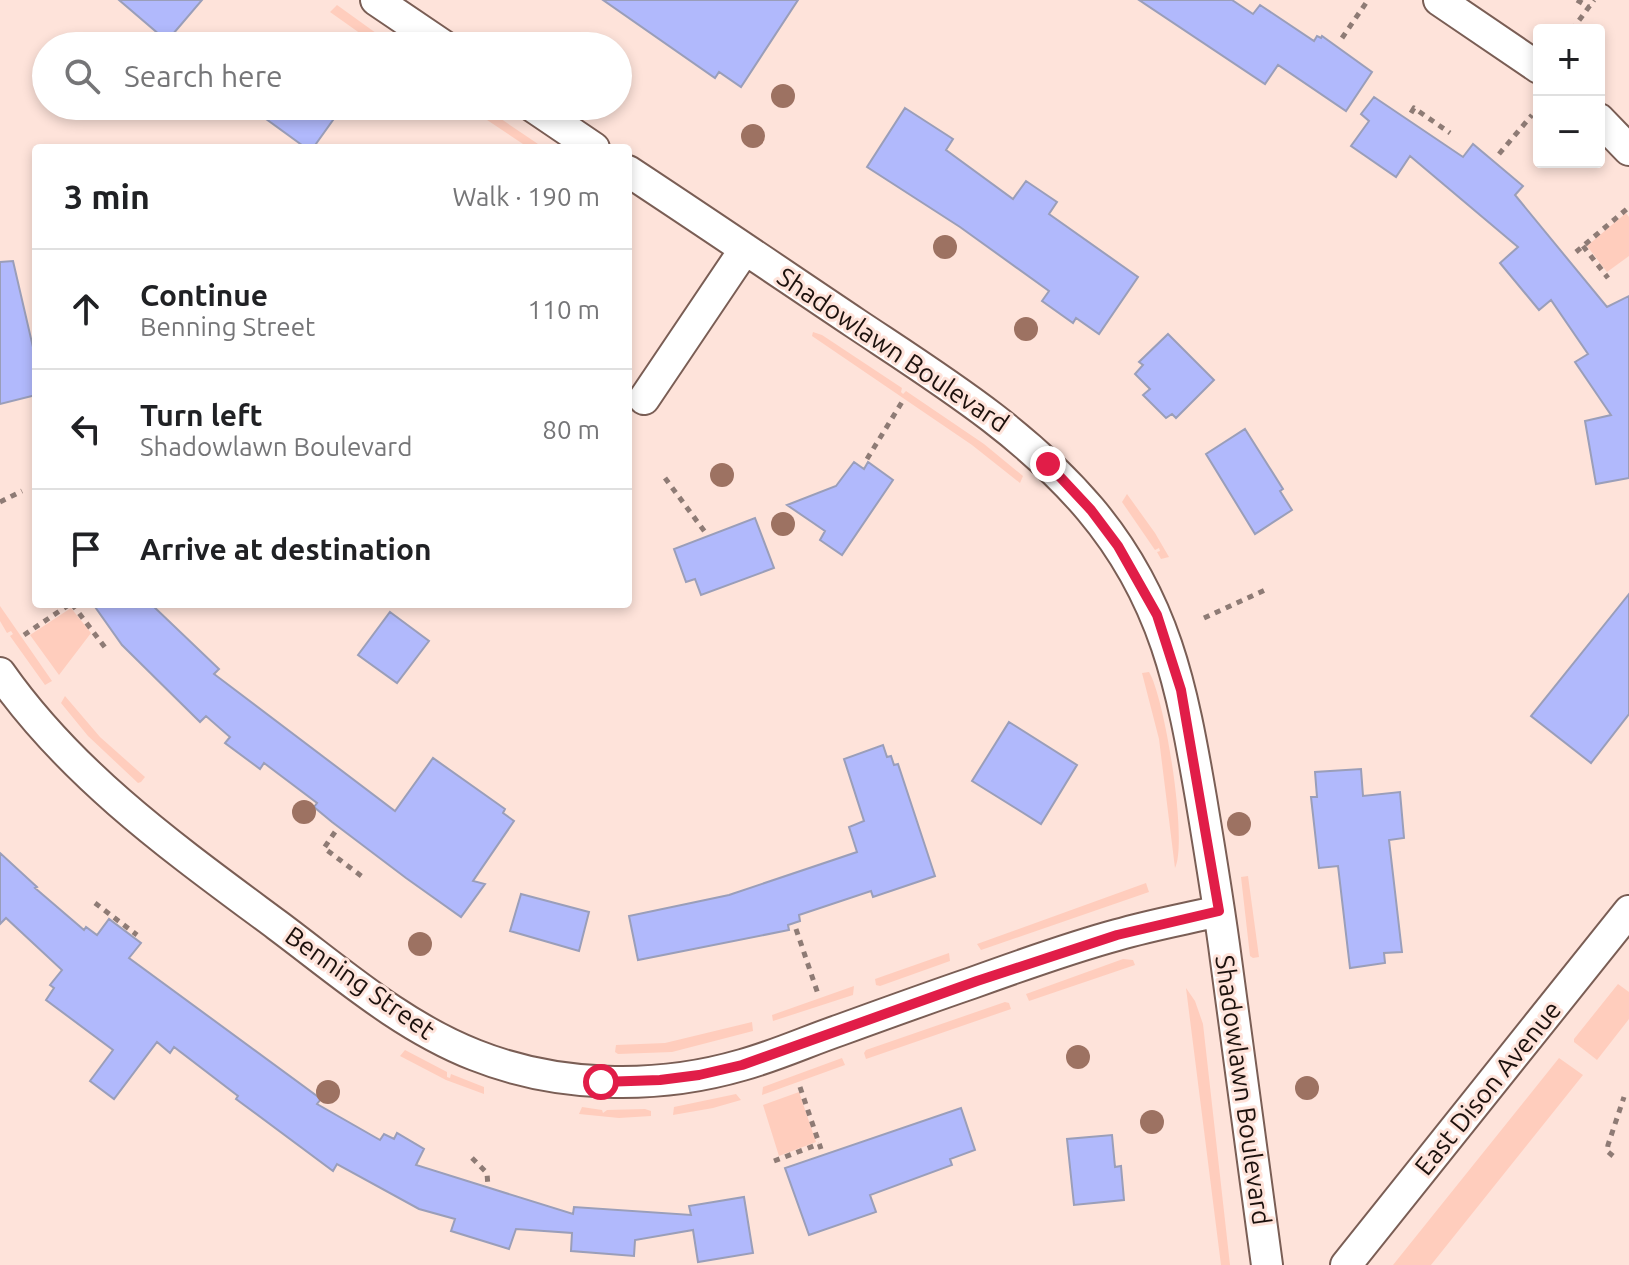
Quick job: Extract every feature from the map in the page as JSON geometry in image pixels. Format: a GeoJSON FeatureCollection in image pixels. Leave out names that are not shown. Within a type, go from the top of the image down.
{"type":"FeatureCollection","features":[{"type":"Feature","properties":{"kind":"street"},"geometry":{"type":"LineString","coordinates":[[376,0],[423,32]]}},
{"type":"Feature","properties":{"kind":"street"},"geometry":{"type":"LineString","coordinates":[[1439,0],[1533,64]]}},
{"type":"Feature","properties":{"kind":"street"},"geometry":{"type":"LineString","coordinates":[[553,120],[588,144]]}},
{"type":"Feature","properties":{"kind":"street"},"geometry":{"type":"LineString","coordinates":[[1605,125],[1629,150]]}},
{"type":"Feature","properties":{"kind":"street","name":"Shadowlawn Boulevard"},"geometry":{"type":"LineString","coordinates":[[632,174],[1003,424],[1074,491],[1118,546],[1157,615],[1181,690],[1219,911],[1267,1265]]}},
{"type":"Feature","properties":{"kind":"street"},"geometry":{"type":"LineString","coordinates":[[644,399],[745,249]]}},
{"type":"Feature","properties":{"kind":"street","name":"Benning Street"},"geometry":{"type":"LineString","coordinates":[[0,673],[54,739],[105,791],[221,884],[407,1021],[479,1057],[537,1073],[614,1083],[686,1077],[742,1065],[1117,935],[1219,911]]}},
{"type":"Feature","properties":{"kind":"street","name":"East Dison Avenue"},"geometry":{"type":"LineString","coordinates":[[1346,1265],[1629,911]]}},
{"type":"Feature","properties":{"kind":"path"},"geometry":{"type":"LineString","coordinates":[[1342,38],[1368,0]]}},
{"type":"Feature","properties":{"kind":"path"},"geometry":{"type":"LineString","coordinates":[[1577,0],[1589,7]]}},
{"type":"Feature","properties":{"kind":"path"},"geometry":{"type":"LineString","coordinates":[[1576,24],[1594,0]]}},
{"type":"Feature","properties":{"kind":"path"},"geometry":{"type":"LineString","coordinates":[[1411,113],[1414,108],[1450,133]]}},
{"type":"Feature","properties":{"kind":"path"},"geometry":{"type":"LineString","coordinates":[[1499,154],[1532,115]]}},
{"type":"Feature","properties":{"kind":"path"},"geometry":{"type":"LineString","coordinates":[[1576,252],[1628,208]]}},
{"type":"Feature","properties":{"kind":"path"},"geometry":{"type":"LineString","coordinates":[[1583,246],[1608,278]]}},
{"type":"Feature","properties":{"kind":"path"},"geometry":{"type":"LineString","coordinates":[[867,459],[902,402]]}},
{"type":"Feature","properties":{"kind":"path"},"geometry":{"type":"LineString","coordinates":[[665,478],[705,532]]}},
{"type":"Feature","properties":{"kind":"path"},"geometry":{"type":"LineString","coordinates":[[0,502],[22,491]]}},
{"type":"Feature","properties":{"kind":"path"},"geometry":{"type":"LineString","coordinates":[[1204,618],[1267,589]]}},
{"type":"Feature","properties":{"kind":"path"},"geometry":{"type":"LineString","coordinates":[[24,635],[65,608]]}},
{"type":"Feature","properties":{"kind":"path"},"geometry":{"type":"LineString","coordinates":[[74,608],[107,650]]}},
{"type":"Feature","properties":{"kind":"path"},"geometry":{"type":"LineString","coordinates":[[335,832],[324,848],[364,878]]}},
{"type":"Feature","properties":{"kind":"path"},"geometry":{"type":"LineString","coordinates":[[95,903],[137,935]]}},
{"type":"Feature","properties":{"kind":"path"},"geometry":{"type":"LineString","coordinates":[[796,929],[818,994]]}},
{"type":"Feature","properties":{"kind":"path"},"geometry":{"type":"LineString","coordinates":[[774,1161],[820,1147],[800,1087]]}},
{"type":"Feature","properties":{"kind":"path"},"geometry":{"type":"LineString","coordinates":[[1613,1156],[1607,1151],[1608,1145],[1624,1097]]}},
{"type":"Feature","properties":{"kind":"path"},"geometry":{"type":"LineString","coordinates":[[472,1158],[487,1173],[490,1179],[488,1187]]}},
{"type":"Feature","properties":{"kind":"shaded area"},"geometry":{"type":"Polygon","coordinates":[[[337,5],[375,32],[358,32],[330,12],[337,5]]]}},
{"type":"Feature","properties":{"kind":"shaded area"},"geometry":{"type":"Polygon","coordinates":[[[487,120],[503,120],[538,144],[523,144],[487,120]]]}},
{"type":"Feature","properties":{"kind":"shaded area"},"geometry":{"type":"Polygon","coordinates":[[[1626,213],[1629,217],[1629,256],[1607,272],[1587,246],[1626,213]]]}},
{"type":"Feature","properties":{"kind":"shaded area"},"geometry":{"type":"Polygon","coordinates":[[[813,332],[902,388],[903,394],[906,391],[984,444],[1023,476],[1020,483],[972,445],[812,336],[813,332]]]}},
{"type":"Feature","properties":{"kind":"shaded area"},"geometry":{"type":"Polygon","coordinates":[[[1127,494],[1169,557],[1161,559],[1157,552],[1159,548],[1155,550],[1122,502],[1127,494]]]}},
{"type":"Feature","properties":{"kind":"shaded area"},"geometry":{"type":"Polygon","coordinates":[[[0,606],[52,681],[45,685],[10,636],[13,634],[11,631],[7,633],[0,621],[0,606]]]}},
{"type":"Feature","properties":{"kind":"shaded area"},"geometry":{"type":"Polygon","coordinates":[[[71,608],[91,633],[59,675],[30,635],[71,608]]]}},
{"type":"Feature","properties":{"kind":"shaded area"},"geometry":{"type":"Polygon","coordinates":[[[1149,672],[1162,710],[1173,770],[1179,830],[1175,868],[1159,739],[1142,673],[1149,672]]]}},
{"type":"Feature","properties":{"kind":"shaded area"},"geometry":{"type":"Polygon","coordinates":[[[65,696],[100,737],[145,777],[141,782],[138,783],[88,736],[61,703],[65,696]]]}},
{"type":"Feature","properties":{"kind":"shaded area"},"geometry":{"type":"Polygon","coordinates":[[[1248,876],[1259,957],[1253,958],[1250,956],[1241,877],[1248,876]]]}},
{"type":"Feature","properties":{"kind":"shaded area"},"geometry":{"type":"Polygon","coordinates":[[[1146,883],[1149,892],[981,950],[977,944],[1146,883]]]}},
{"type":"Feature","properties":{"kind":"shaded area"},"geometry":{"type":"Polygon","coordinates":[[[949,953],[950,961],[876,985],[875,979],[949,953]]]}},
{"type":"Feature","properties":{"kind":"shaded area"},"geometry":{"type":"Polygon","coordinates":[[[1123,959],[1133,960],[1135,965],[1029,1001],[1026,994],[1123,959]]]}},
{"type":"Feature","properties":{"kind":"shaded area"},"geometry":{"type":"Polygon","coordinates":[[[1618,984],[1629,992],[1629,1019],[1597,1060],[1574,1039],[1618,984]]]}},
{"type":"Feature","properties":{"kind":"shaded area"},"geometry":{"type":"Polygon","coordinates":[[[854,986],[853,995],[773,1021],[772,1015],[854,986]]]}},
{"type":"Feature","properties":{"kind":"shaded area"},"geometry":{"type":"Polygon","coordinates":[[[1186,988],[1195,1001],[1203,1024],[1230,1265],[1221,1265],[1186,988]]]}},
{"type":"Feature","properties":{"kind":"shaded area"},"geometry":{"type":"Polygon","coordinates":[[[1005,1002],[1011,1009],[866,1059],[866,1050],[1005,1002]]]}},
{"type":"Feature","properties":{"kind":"shaded area"},"geometry":{"type":"Polygon","coordinates":[[[752,1022],[753,1031],[672,1052],[615,1052],[616,1045],[665,1043],[752,1022]]]}},
{"type":"Feature","properties":{"kind":"shaded area"},"geometry":{"type":"Polygon","coordinates":[[[405,1050],[447,1072],[447,1077],[450,1078],[451,1074],[484,1087],[484,1094],[446,1080],[400,1056],[405,1050]]]}},
{"type":"Feature","properties":{"kind":"shaded area"},"geometry":{"type":"Polygon","coordinates":[[[842,1058],[845,1065],[762,1095],[763,1087],[842,1058]]]}},
{"type":"Feature","properties":{"kind":"shaded area"},"geometry":{"type":"Polygon","coordinates":[[[1559,1058],[1583,1075],[1431,1265],[1393,1265],[1559,1058]]]}},
{"type":"Feature","properties":{"kind":"shaded area"},"geometry":{"type":"Polygon","coordinates":[[[799,1092],[816,1142],[779,1156],[763,1105],[799,1092]]]}},
{"type":"Feature","properties":{"kind":"shaded area"},"geometry":{"type":"Polygon","coordinates":[[[736,1094],[741,1100],[673,1115],[674,1107],[736,1094]]]}},
{"type":"Feature","properties":{"kind":"shaded area"},"geometry":{"type":"Polygon","coordinates":[[[582,1107],[602,1110],[603,1113],[607,1110],[645,1109],[651,1111],[651,1116],[619,1118],[579,1114],[582,1107]]]}},
{"type":"Feature","properties":{"kind":"building"},"geometry":{"type":"Polygon","coordinates":[[[119,0],[202,0],[175,32],[156,32],[119,0]]]}},
{"type":"Feature","properties":{"kind":"building"},"geometry":{"type":"Polygon","coordinates":[[[603,0],[798,0],[741,87],[719,72],[715,78],[603,0]]]}},
{"type":"Feature","properties":{"kind":"building"},"geometry":{"type":"Polygon","coordinates":[[[1139,0],[1232,0],[1253,14],[1260,5],[1314,41],[1317,36],[1322,36],[1372,72],[1346,111],[1278,65],[1265,84],[1139,0]]]}},
{"type":"Feature","properties":{"kind":"building"},"geometry":{"type":"Polygon","coordinates":[[[1374,97],[1463,157],[1473,144],[1523,186],[1515,195],[1607,307],[1629,296],[1629,478],[1596,484],[1585,421],[1611,415],[1575,362],[1588,354],[1551,300],[1539,310],[1500,263],[1518,247],[1410,156],[1396,177],[1351,146],[1369,121],[1361,114],[1374,97]]]}},
{"type":"Feature","properties":{"kind":"building"},"geometry":{"type":"Polygon","coordinates":[[[905,108],[953,139],[946,150],[1013,199],[1026,181],[1057,202],[1049,214],[1138,277],[1099,334],[1076,318],[1073,323],[1042,301],[1049,291],[960,227],[867,167],[905,108]]]}},
{"type":"Feature","properties":{"kind":"building"},"geometry":{"type":"Polygon","coordinates":[[[267,120],[333,120],[316,144],[300,144],[267,120]]]}},
{"type":"Feature","properties":{"kind":"building"},"geometry":{"type":"Polygon","coordinates":[[[13,261],[32,343],[32,396],[0,404],[0,262],[13,261]]]}},
{"type":"Feature","properties":{"kind":"building"},"geometry":{"type":"Polygon","coordinates":[[[1168,334],[1214,380],[1176,418],[1172,414],[1166,418],[1143,395],[1150,389],[1135,374],[1143,365],[1139,362],[1168,334]]]}},
{"type":"Feature","properties":{"kind":"building"},"geometry":{"type":"Polygon","coordinates":[[[1245,429],[1283,489],[1280,491],[1292,510],[1255,534],[1206,454],[1245,429]]]}},
{"type":"Feature","properties":{"kind":"building"},"geometry":{"type":"Polygon","coordinates":[[[854,462],[864,469],[868,462],[893,480],[842,555],[820,540],[825,531],[787,505],[836,486],[854,462]]]}},
{"type":"Feature","properties":{"kind":"building"},"geometry":{"type":"Polygon","coordinates":[[[755,518],[774,568],[701,595],[695,579],[686,582],[674,549],[755,518]]]}},
{"type":"Feature","properties":{"kind":"building"},"geometry":{"type":"Polygon","coordinates":[[[1629,594],[1629,714],[1591,763],[1531,716],[1629,594]]]}},
{"type":"Feature","properties":{"kind":"building"},"geometry":{"type":"Polygon","coordinates":[[[96,608],[155,608],[219,669],[214,674],[395,811],[433,758],[505,809],[503,813],[514,821],[473,881],[485,884],[461,917],[332,822],[314,807],[317,803],[264,763],[260,769],[225,743],[230,737],[206,716],[200,722],[122,645],[96,608]]]}},
{"type":"Feature","properties":{"kind":"building"},"geometry":{"type":"Polygon","coordinates":[[[390,612],[429,641],[397,683],[358,655],[390,612]]]}},
{"type":"Feature","properties":{"kind":"building"},"geometry":{"type":"Polygon","coordinates":[[[1009,722],[1077,765],[1041,824],[972,781],[1009,722]]]}},
{"type":"Feature","properties":{"kind":"building"},"geometry":{"type":"Polygon","coordinates":[[[883,745],[887,757],[891,756],[894,765],[898,764],[935,876],[873,897],[871,891],[799,915],[800,921],[788,925],[789,930],[638,960],[629,916],[729,895],[857,852],[849,827],[864,821],[844,759],[883,745]]]}},
{"type":"Feature","properties":{"kind":"building"},"geometry":{"type":"Polygon","coordinates":[[[1361,769],[1363,796],[1400,792],[1404,838],[1389,840],[1402,952],[1384,953],[1385,963],[1350,968],[1338,866],[1319,868],[1311,797],[1317,797],[1315,772],[1361,769]]]}},
{"type":"Feature","properties":{"kind":"building"},"geometry":{"type":"Polygon","coordinates":[[[0,853],[84,930],[86,927],[97,935],[109,919],[141,943],[129,958],[321,1099],[317,1104],[380,1140],[384,1134],[394,1139],[397,1133],[424,1149],[416,1165],[573,1214],[574,1207],[691,1215],[689,1206],[744,1197],[753,1253],[698,1262],[693,1230],[635,1240],[634,1256],[571,1251],[572,1233],[516,1229],[509,1249],[451,1231],[455,1219],[419,1209],[337,1164],[333,1171],[236,1099],[238,1096],[174,1047],[170,1053],[157,1042],[114,1099],[90,1081],[113,1050],[46,1000],[54,988],[50,985],[62,970],[6,918],[0,924],[0,853]]]}},
{"type":"Feature","properties":{"kind":"building"},"geometry":{"type":"Polygon","coordinates":[[[521,894],[589,912],[579,951],[510,931],[521,894]]]}},
{"type":"Feature","properties":{"kind":"building"},"geometry":{"type":"Polygon","coordinates":[[[961,1108],[975,1150],[950,1159],[952,1165],[870,1195],[876,1212],[809,1235],[785,1168],[961,1108]]]}},
{"type":"Feature","properties":{"kind":"building"},"geometry":{"type":"Polygon","coordinates":[[[1112,1135],[1115,1167],[1121,1166],[1124,1200],[1074,1205],[1067,1139],[1112,1135]]]}},
{"type":"Feature","properties":{"kind":"route"},"geometry":{"type":"LineString","coordinates":[[601,1082],[660,1080],[742,1065],[1117,935],[1219,911],[1181,690],[1157,615],[1118,546],[1091,510],[1048,464]]}}]}
